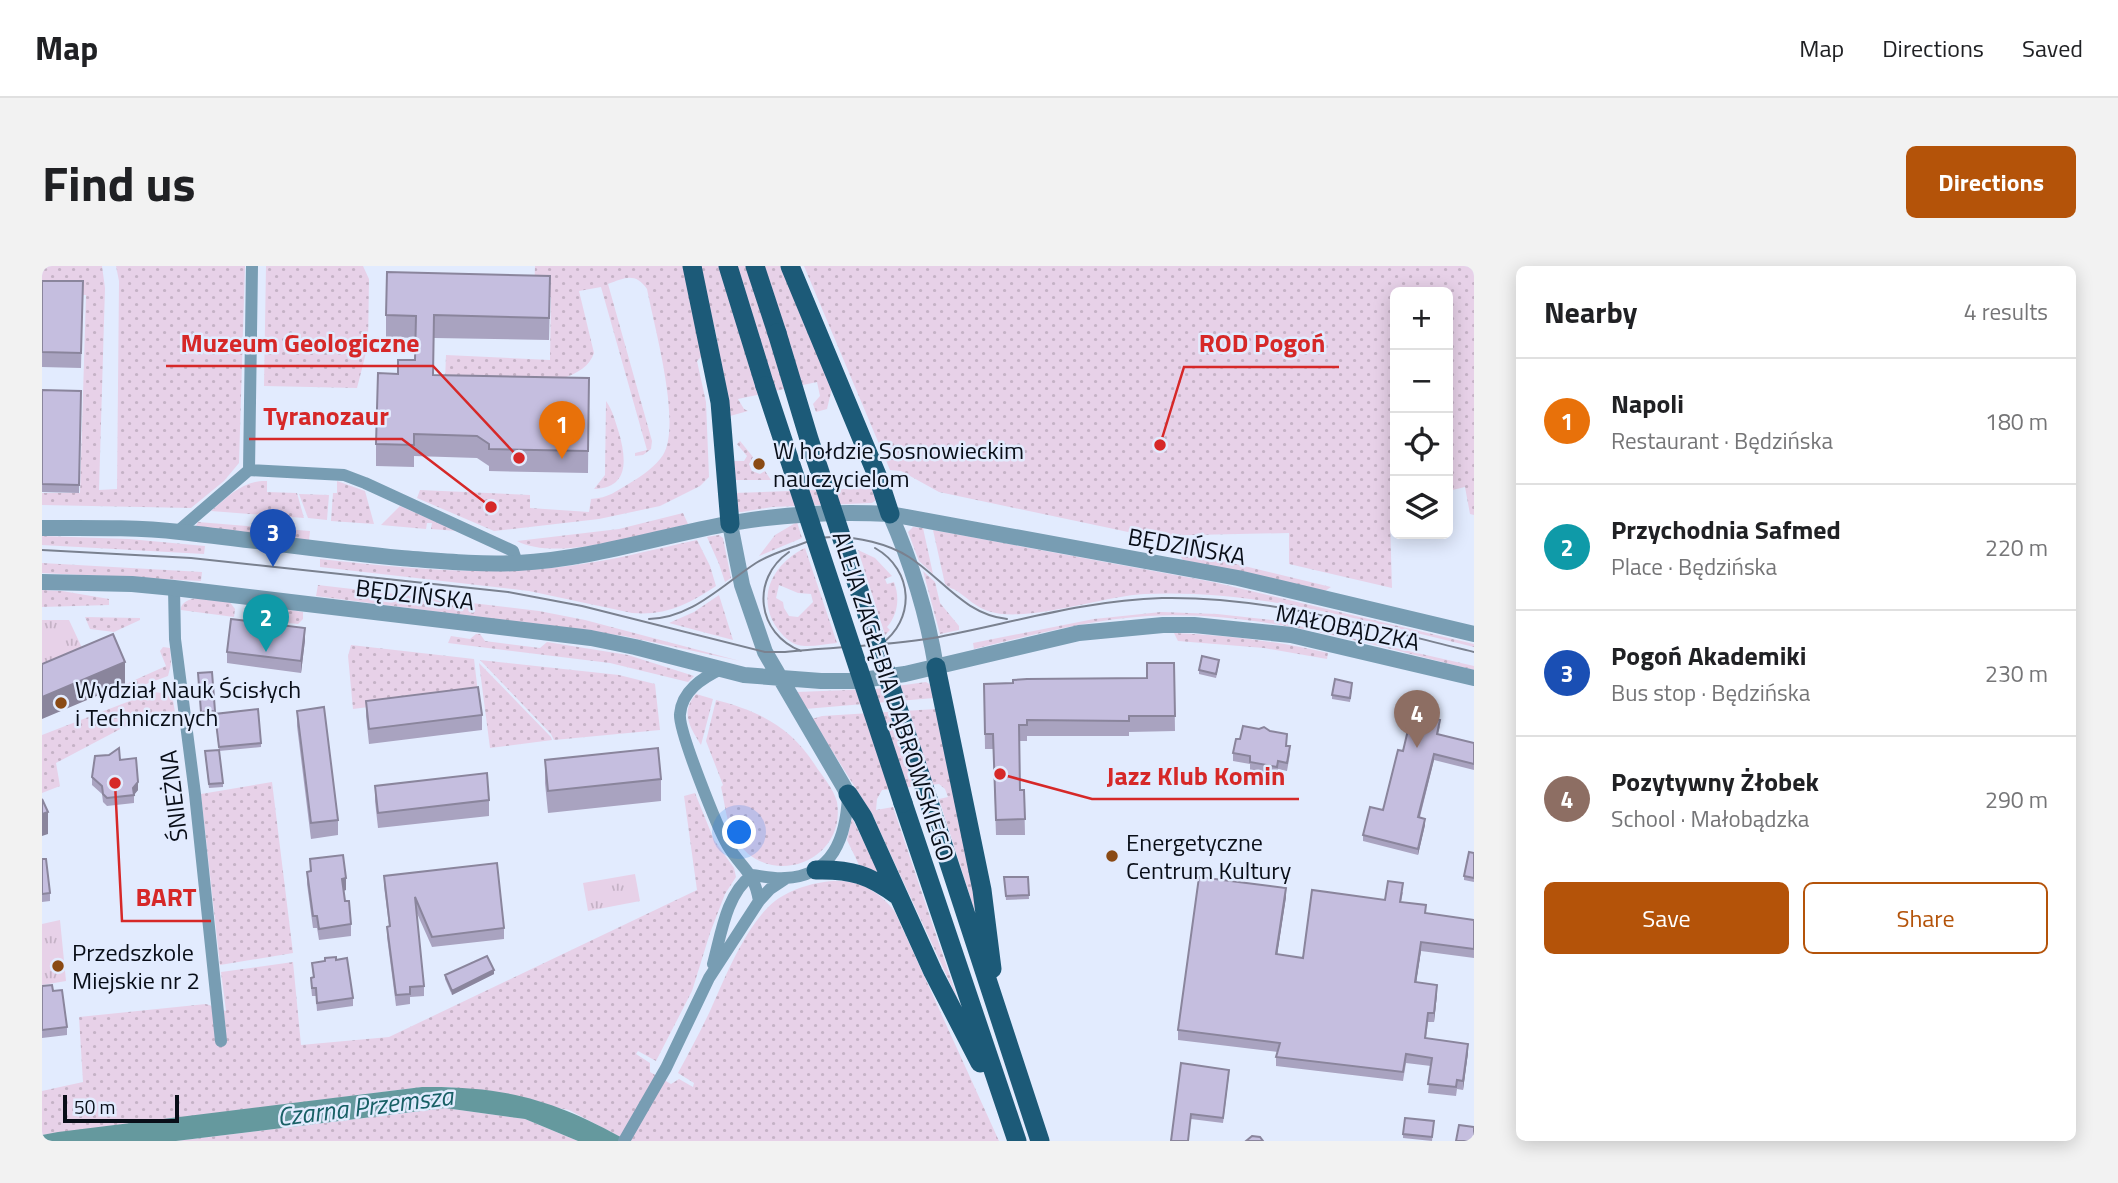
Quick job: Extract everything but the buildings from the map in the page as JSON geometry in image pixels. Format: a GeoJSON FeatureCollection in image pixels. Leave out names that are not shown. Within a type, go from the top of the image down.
{"type":"FeatureCollection","features":[{"type":"Feature","properties":{"kind":"main road"},"geometry":{"type":"LineString","coordinates":[[692,266],[720,402],[730,524]]}},
{"type":"Feature","properties":{"kind":"main road","name":"ALEJA ZAGŁĘBIA DĄBROWSKIEGO"},"geometry":{"type":"LineString","coordinates":[[728,266],[765,386],[1017,1141]]}},
{"type":"Feature","properties":{"kind":"main road","name":"ALEJA ZAGŁĘBIA DĄBROWSKIEGO"},"geometry":{"type":"LineString","coordinates":[[755,266],[809,439],[1040,1141]]}},
{"type":"Feature","properties":{"kind":"main road"},"geometry":{"type":"LineString","coordinates":[[790,266],[879,480],[890,514]]}},
{"type":"Feature","properties":{"kind":"main road"},"geometry":{"type":"LineString","coordinates":[[936,667],[982,890],[998,1012]]}},
{"type":"Feature","properties":{"kind":"main road"},"geometry":{"type":"LineString","coordinates":[[848,794],[863,817],[933,972],[1006,1110]]}},
{"type":"Feature","properties":{"kind":"main road"},"geometry":{"type":"LineString","coordinates":[[816,870],[842,869],[860,874],[899,896]]}},
{"type":"Feature","properties":{"kind":"street"},"geometry":{"type":"LineString","coordinates":[[249,470],[252,266]]}},
{"type":"Feature","properties":{"kind":"street"},"geometry":{"type":"LineString","coordinates":[[177,532],[249,470],[333,474],[365,483],[487,537],[513,551],[517,563]]}},
{"type":"Feature","properties":{"kind":"street","name":"BĘDZIŃSKA"},"geometry":{"type":"LineString","coordinates":[[42,528],[91,527],[177,532],[349,553],[450,562],[517,563],[594,553],[788,514],[890,514],[1238,578],[1474,634]]}},
{"type":"Feature","properties":{"kind":"street"},"geometry":{"type":"LineString","coordinates":[[890,514],[916,577],[929,625],[936,667]]}},
{"type":"Feature","properties":{"kind":"street"},"geometry":{"type":"LineString","coordinates":[[624,1141],[666,1068],[709,978],[759,901],[770,888],[785,878],[816,870],[839,844],[847,820],[848,794],[778,678],[760,639],[737,566],[730,524]]}},
{"type":"Feature","properties":{"kind":"street","name":"BĘDZIŃSKA"},"geometry":{"type":"LineString","coordinates":[[42,582],[174,588],[591,638],[635,646],[744,675],[821,681],[855,681],[905,674],[1079,633],[1163,625],[1212,626]]}},
{"type":"Feature","properties":{"kind":"street","name":"ŚNIEŻNA"},"geometry":{"type":"LineString","coordinates":[[174,588],[175,639],[195,794],[221,1041]]}},
{"type":"Feature","properties":{"kind":"street","name":"MAŁOBĄDZKA"},"geometry":{"type":"LineString","coordinates":[[1212,626],[1291,635],[1474,678]]}},
{"type":"Feature","properties":{"kind":"street"},"geometry":{"type":"LineString","coordinates":[[721,669],[691,688],[682,705],[680,724],[720,828],[728,845],[752,875],[759,901]]}},
{"type":"Feature","properties":{"kind":"street"},"geometry":{"type":"LineString","coordinates":[[709,978],[733,898],[744,881],[752,875],[785,878]]}},
{"type":"Feature","properties":{"kind":"green space"},"geometry":{"type":"Polygon","coordinates":[[[42,266],[102,266],[105,288],[99,490],[117,489],[119,281],[116,266],[245,266],[239,463],[224,481],[191,508],[42,505],[42,493],[80,493],[86,295],[42,294],[42,266]]]}},
{"type":"Feature","properties":{"kind":"green space"},"geometry":{"type":"Polygon","coordinates":[[[266,266],[363,266],[369,279],[368,345],[357,388],[264,386],[266,266]]]}},
{"type":"Feature","properties":{"kind":"green space"},"geometry":{"type":"Polygon","coordinates":[[[535,266],[684,266],[704,354],[697,361],[706,402],[709,477],[700,486],[660,506],[599,519],[494,531],[417,498],[420,490],[530,495],[530,508],[589,512],[591,499],[608,496],[635,480],[653,467],[663,455],[670,421],[665,374],[647,289],[634,278],[608,284],[652,441],[651,449],[643,455],[635,456],[635,453],[647,450],[601,287],[579,291],[594,353],[585,366],[570,376],[528,384],[445,382],[446,355],[550,360],[551,297],[534,296],[535,266]]]}},
{"type":"Feature","properties":{"kind":"green space"},"geometry":{"type":"Polygon","coordinates":[[[699,266],[784,266],[832,388],[827,409],[816,412],[813,404],[820,396],[817,382],[738,399],[748,411],[730,416],[716,334],[699,266]]]}},
{"type":"Feature","properties":{"kind":"green space"},"geometry":{"type":"Polygon","coordinates":[[[804,266],[1474,266],[1474,515],[1470,514],[1465,487],[1453,490],[1453,287],[1390,287],[1392,588],[1289,564],[1289,533],[1147,536],[939,492],[901,471],[890,470],[804,266]]]}},
{"type":"Feature","properties":{"kind":"green space"},"geometry":{"type":"Polygon","coordinates":[[[606,401],[614,416],[621,443],[623,470],[614,483],[594,489],[605,475],[606,401]]]}},
{"type":"Feature","properties":{"kind":"green space"},"geometry":{"type":"Polygon","coordinates":[[[740,441],[753,457],[749,464],[752,471],[760,474],[765,471],[771,480],[734,480],[732,461],[744,461],[747,456],[737,444],[740,441]]]}},
{"type":"Feature","properties":{"kind":"green space"},"geometry":{"type":"Polygon","coordinates":[[[267,481],[267,492],[297,493],[304,518],[211,511],[243,486],[267,481]]]}},
{"type":"Feature","properties":{"kind":"green space"},"geometry":{"type":"Polygon","coordinates":[[[337,481],[365,491],[374,524],[331,521],[333,493],[337,493],[337,481]]]}},
{"type":"Feature","properties":{"kind":"green space"},"geometry":{"type":"Polygon","coordinates":[[[872,488],[876,500],[872,503],[772,507],[742,512],[737,512],[734,493],[872,488]]]}},
{"type":"Feature","properties":{"kind":"green space"},"geometry":{"type":"Polygon","coordinates":[[[299,494],[329,495],[327,520],[308,518],[299,494]]]}},
{"type":"Feature","properties":{"kind":"green space"},"geometry":{"type":"Polygon","coordinates":[[[400,506],[457,531],[431,529],[432,523],[427,523],[426,529],[381,525],[400,506]]]}},
{"type":"Feature","properties":{"kind":"green space"},"geometry":{"type":"Polygon","coordinates":[[[683,513],[688,524],[601,544],[554,549],[534,547],[517,541],[619,529],[683,513]]]}},
{"type":"Feature","properties":{"kind":"green space"},"geometry":{"type":"Polygon","coordinates":[[[198,522],[310,531],[309,540],[200,528],[196,526],[198,522]]]}},
{"type":"Feature","properties":{"kind":"green space"},"geometry":{"type":"Polygon","coordinates":[[[797,522],[802,538],[759,556],[775,535],[797,522]]]}},
{"type":"Feature","properties":{"kind":"green space"},"geometry":{"type":"Polygon","coordinates":[[[913,527],[923,528],[933,574],[919,561],[908,532],[913,527]]]}},
{"type":"Feature","properties":{"kind":"green space"},"geometry":{"type":"Polygon","coordinates":[[[933,530],[1213,582],[1474,644],[1474,647],[1352,617],[1229,597],[1145,594],[1043,612],[1004,614],[988,611],[945,584],[933,530]]]}},
{"type":"Feature","properties":{"kind":"green space"},"geometry":{"type":"Polygon","coordinates":[[[719,535],[723,538],[731,578],[725,582],[707,537],[719,535]]]}},
{"type":"Feature","properties":{"kind":"green space"},"geometry":{"type":"Polygon","coordinates":[[[42,536],[129,539],[205,546],[204,554],[42,545],[42,536]]]}},
{"type":"Feature","properties":{"kind":"green space"},"geometry":{"type":"Polygon","coordinates":[[[697,540],[716,586],[677,607],[656,613],[632,613],[529,591],[320,567],[320,559],[440,570],[530,570],[595,562],[697,540]]]}},
{"type":"Feature","properties":{"kind":"green space"},"geometry":{"type":"Polygon","coordinates":[[[805,548],[837,643],[807,646],[795,644],[781,633],[771,616],[768,593],[771,582],[784,562],[805,548]],[[779,585],[776,598],[783,602],[789,616],[798,617],[813,602],[811,594],[798,593],[779,585]]]}},
{"type":"Feature","properties":{"kind":"green space"},"geometry":{"type":"Polygon","coordinates":[[[858,550],[875,558],[892,576],[885,579],[887,584],[894,582],[897,606],[887,627],[890,630],[885,635],[858,550]]]}},
{"type":"Feature","properties":{"kind":"green space"},"geometry":{"type":"Polygon","coordinates":[[[1178,553],[1331,587],[1325,591],[1183,560],[1178,553]]]}},
{"type":"Feature","properties":{"kind":"green space"},"geometry":{"type":"Polygon","coordinates":[[[42,563],[202,572],[201,581],[42,573],[42,563]]]}},
{"type":"Feature","properties":{"kind":"green space"},"geometry":{"type":"Polygon","coordinates":[[[923,571],[935,582],[940,603],[959,626],[959,630],[940,634],[923,571]]]}},
{"type":"Feature","properties":{"kind":"green space"},"geometry":{"type":"Polygon","coordinates":[[[318,585],[539,611],[585,620],[740,661],[624,636],[316,596],[318,585]]]}},
{"type":"Feature","properties":{"kind":"green space"},"geometry":{"type":"Polygon","coordinates":[[[42,590],[109,599],[109,605],[42,607],[42,590]]]}},
{"type":"Feature","properties":{"kind":"green space"},"geometry":{"type":"Polygon","coordinates":[[[719,595],[733,640],[669,623],[694,612],[719,595]]]}},
{"type":"Feature","properties":{"kind":"green space"},"geometry":{"type":"Polygon","coordinates":[[[196,598],[229,601],[235,609],[234,617],[181,610],[182,605],[196,598]]]}},
{"type":"Feature","properties":{"kind":"green space"},"geometry":{"type":"Polygon","coordinates":[[[284,609],[303,612],[303,619],[298,624],[248,619],[250,612],[279,615],[284,609]]]}},
{"type":"Feature","properties":{"kind":"green space"},"geometry":{"type":"Polygon","coordinates":[[[1161,612],[1273,620],[1474,666],[1474,670],[1312,631],[1230,618],[1189,616],[1148,616],[1104,621],[974,649],[973,643],[1094,619],[1161,612]]]}},
{"type":"Feature","properties":{"kind":"green space"},"geometry":{"type":"Polygon","coordinates":[[[85,617],[140,620],[114,632],[90,629],[85,617]]]}},
{"type":"Feature","properties":{"kind":"green space"},"geometry":{"type":"Polygon","coordinates":[[[42,620],[69,620],[89,663],[42,683],[42,620]]]}},
{"type":"Feature","properties":{"kind":"green space"},"geometry":{"type":"Polygon","coordinates":[[[1174,633],[1251,639],[1328,653],[1327,659],[1264,648],[1178,641],[1174,633]]]}},
{"type":"Feature","properties":{"kind":"green space"},"geometry":{"type":"Polygon","coordinates":[[[480,634],[485,641],[540,648],[547,642],[628,655],[694,676],[688,682],[610,663],[448,643],[451,636],[470,639],[480,634]]]}},
{"type":"Feature","properties":{"kind":"green space"},"geometry":{"type":"Polygon","coordinates":[[[351,645],[474,659],[478,693],[353,709],[348,656],[351,645]]]}},
{"type":"Feature","properties":{"kind":"green space"},"geometry":{"type":"Polygon","coordinates":[[[163,647],[170,648],[171,664],[168,676],[119,694],[117,688],[166,666],[160,651],[163,647]]]}},
{"type":"Feature","properties":{"kind":"green space"},"geometry":{"type":"Polygon","coordinates":[[[480,660],[619,675],[655,684],[660,730],[554,740],[480,660]]]}},
{"type":"Feature","properties":{"kind":"green space"},"geometry":{"type":"Polygon","coordinates":[[[479,663],[551,737],[552,740],[490,748],[479,663]]]}},
{"type":"Feature","properties":{"kind":"green space"},"geometry":{"type":"Polygon","coordinates":[[[926,682],[931,685],[934,698],[805,709],[797,692],[875,689],[926,682]]]}},
{"type":"Feature","properties":{"kind":"green space"},"geometry":{"type":"Polygon","coordinates":[[[153,692],[172,694],[175,712],[143,717],[56,763],[60,786],[42,793],[42,735],[153,692]]]}},
{"type":"Feature","properties":{"kind":"green space"},"geometry":{"type":"Polygon","coordinates":[[[696,694],[713,699],[701,745],[688,720],[688,707],[696,694]]]}},
{"type":"Feature","properties":{"kind":"green space"},"geometry":{"type":"Polygon","coordinates":[[[716,700],[746,709],[773,722],[806,752],[828,783],[837,802],[837,823],[830,841],[817,854],[801,863],[784,866],[765,863],[749,854],[735,838],[726,813],[721,787],[723,785],[706,741],[716,700]]]}},
{"type":"Feature","properties":{"kind":"green space"},"geometry":{"type":"Polygon","coordinates":[[[936,709],[978,910],[978,921],[939,799],[948,797],[945,789],[939,784],[882,790],[877,799],[876,810],[893,807],[958,1000],[872,814],[812,719],[822,716],[936,709]]]}},
{"type":"Feature","properties":{"kind":"green space"},"geometry":{"type":"Polygon","coordinates":[[[272,782],[293,953],[220,965],[201,794],[272,782]]]}},
{"type":"Feature","properties":{"kind":"green space"},"geometry":{"type":"Polygon","coordinates":[[[695,793],[714,840],[734,868],[736,877],[725,894],[692,991],[656,1061],[638,1051],[636,1054],[650,1063],[650,1072],[671,1084],[679,1079],[693,1087],[694,1083],[678,1073],[737,952],[764,911],[790,892],[806,886],[824,882],[849,882],[871,890],[895,912],[999,1141],[628,1141],[569,1110],[449,1087],[422,1087],[42,1135],[42,1091],[83,1082],[79,1017],[206,1004],[226,1011],[221,972],[293,962],[301,1045],[389,1037],[697,890],[684,796],[695,793]]]}},
{"type":"Feature","properties":{"kind":"green space"},"geometry":{"type":"Polygon","coordinates":[[[852,818],[882,878],[860,867],[847,840],[852,818]]]}},
{"type":"Feature","properties":{"kind":"green space"},"geometry":{"type":"Polygon","coordinates":[[[635,874],[640,901],[588,911],[583,883],[635,874]]]}},
{"type":"Feature","properties":{"kind":"green space"},"geometry":{"type":"Polygon","coordinates":[[[60,920],[66,981],[42,985],[42,924],[60,920]]]}},
{"type":"Feature","properties":{"kind":"green space"},"geometry":{"type":"Polygon","coordinates":[[[445,1108],[525,1119],[578,1141],[176,1141],[445,1108]]]}},
{"type":"Feature","properties":{"kind":"water","name":"Czarna Przemsza"},"geometry":{"type":"Polygon","coordinates":[[[422,1087],[479,1089],[529,1098],[577,1115],[628,1141],[578,1141],[525,1119],[445,1108],[176,1141],[42,1141],[42,1135],[58,1132],[422,1087]]]}},
{"type":"Feature","properties":{"kind":"tram line"},"geometry":{"type":"LineString","coordinates":[[649,619],[665,617],[693,607],[771,555],[814,540],[832,537],[872,542],[901,552],[966,603],[992,616],[1007,619]]}},
{"type":"Feature","properties":{"kind":"tram line"},"geometry":{"type":"LineString","coordinates":[[875,548],[888,557],[897,569],[906,595],[900,622],[892,635],[880,645]]}},
{"type":"Feature","properties":{"kind":"tram line"},"geometry":{"type":"LineString","coordinates":[[42,550],[191,558],[508,592],[582,606],[765,652],[915,641],[1075,608],[1162,598],[1241,602],[1281,608],[1358,623],[1474,652]]}},
{"type":"Feature","properties":{"kind":"tram line"},"geometry":{"type":"LineString","coordinates":[[789,552],[768,576],[764,605],[775,632],[786,643],[801,651]]}},
{"type":"Feature","properties":{"kind":"place","name":"ROD Pogoń"},"geometry":{"type":"Point","coordinates":[1160,445]}},
{"type":"Feature","properties":{"kind":"place","name":"Muzeum Geologiczne"},"geometry":{"type":"Point","coordinates":[519,458]}},
{"type":"Feature","properties":{"kind":"place","name":"Napoli"},"geometry":{"type":"Point","coordinates":[562,459]}},
{"type":"Feature","properties":{"kind":"place","name":"W hołdzie Sosnowieckim nauczycielom"},"geometry":{"type":"Point","coordinates":[759,464]}},
{"type":"Feature","properties":{"kind":"place","name":"Tyranozaur"},"geometry":{"type":"Point","coordinates":[491,507]}},
{"type":"Feature","properties":{"kind":"place","name":"Pogoń Akademiki"},"geometry":{"type":"Point","coordinates":[273,567]}},
{"type":"Feature","properties":{"kind":"place","name":"Przychodnia Safmed"},"geometry":{"type":"Point","coordinates":[266,652]}},
{"type":"Feature","properties":{"kind":"place","name":"Wydział Nauk Ścisłych i Technicznych"},"geometry":{"type":"Point","coordinates":[61,703]}},
{"type":"Feature","properties":{"kind":"place","name":"Pozytywny Żłobek"},"geometry":{"type":"Point","coordinates":[1417,748]}},
{"type":"Feature","properties":{"kind":"place","name":"Jazz Klub Komin"},"geometry":{"type":"Point","coordinates":[1000,774]}},
{"type":"Feature","properties":{"kind":"place","name":"BART"},"geometry":{"type":"Point","coordinates":[115,783]}},
{"type":"Feature","properties":{"kind":"place","name":"Energetyczne Centrum Kultury"},"geometry":{"type":"Point","coordinates":[1112,856]}},
{"type":"Feature","properties":{"kind":"place","name":"Przedszkole Miejskie nr 2"},"geometry":{"type":"Point","coordinates":[58,966]}}]}
